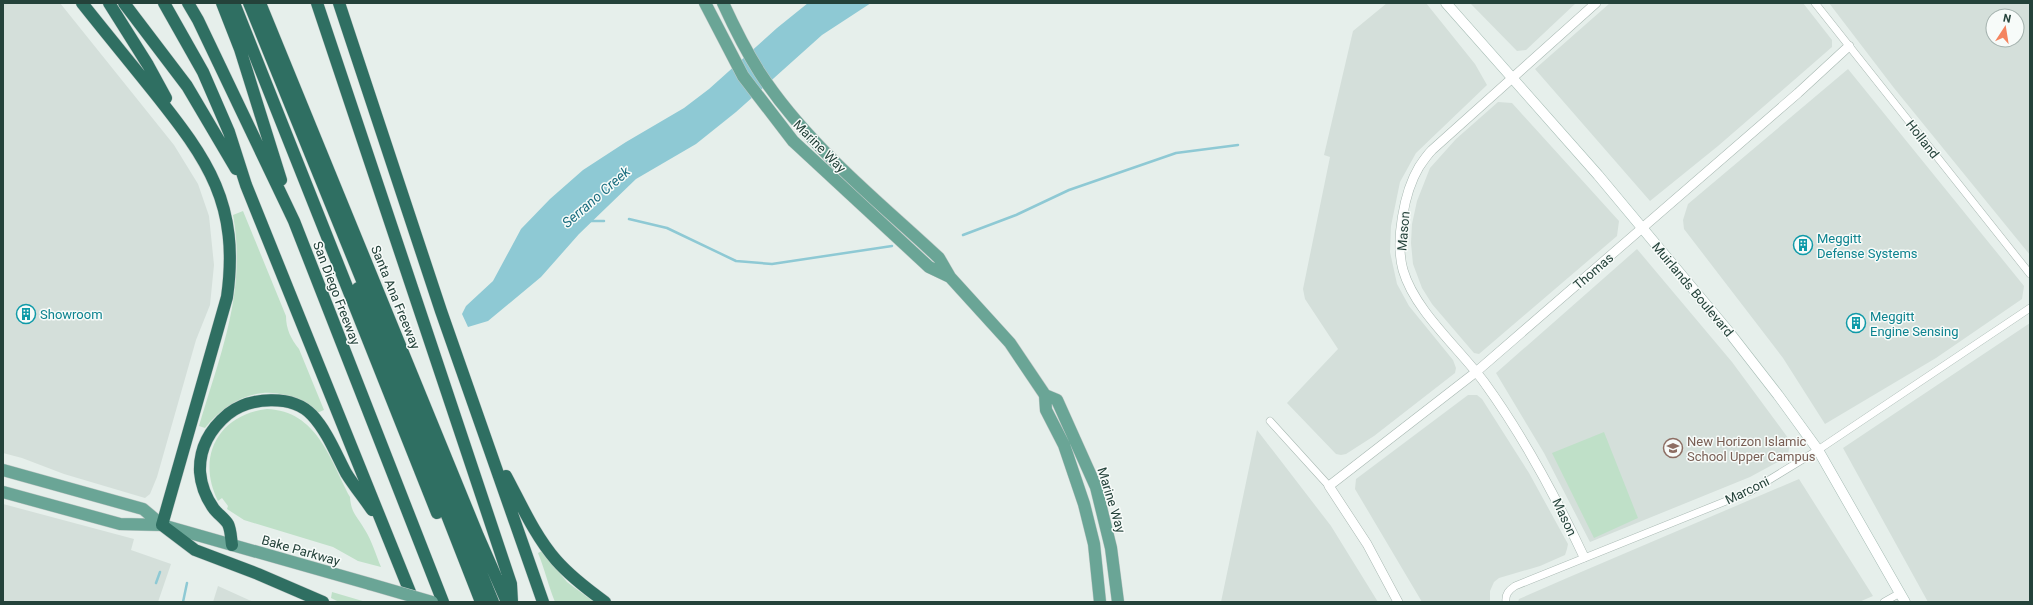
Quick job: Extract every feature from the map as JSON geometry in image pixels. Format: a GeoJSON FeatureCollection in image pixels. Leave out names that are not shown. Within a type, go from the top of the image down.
{"type":"FeatureCollection","features":[{"type":"Feature","properties":{"kind":"highway"},"geometry":{"type":"LineString","coordinates":[[82,3],[178,122],[197,148],[216,182],[225,214],[230,240],[230,277],[227,297],[162,525],[195,550],[258,574],[323,602]]}},
{"type":"Feature","properties":{"kind":"highway"},"geometry":{"type":"LineString","coordinates":[[110,3],[148,65],[178,122]]}},
{"type":"Feature","properties":{"kind":"highway"},"geometry":{"type":"LineString","coordinates":[[124,3],[187,86],[246,185]]}},
{"type":"Feature","properties":{"kind":"highway"},"geometry":{"type":"LineString","coordinates":[[164,3],[203,72],[230,132],[246,185],[414,602]]}},
{"type":"Feature","properties":{"kind":"highway","name":"San Diego Freeway"},"geometry":{"type":"LineString","coordinates":[[188,3],[198,20],[294,221],[443,602]]}},
{"type":"Feature","properties":{"kind":"highway"},"geometry":{"type":"LineString","coordinates":[[222,3],[240,49],[294,221]]}},
{"type":"Feature","properties":{"kind":"highway"},"geometry":{"type":"LineString","coordinates":[[234,3],[425,473],[481,602]]}},
{"type":"Feature","properties":{"kind":"highway"},"geometry":{"type":"LineString","coordinates":[[243,3],[425,473],[472,602]]}},
{"type":"Feature","properties":{"kind":"highway"},"geometry":{"type":"LineString","coordinates":[[249,3],[493,602]]}},
{"type":"Feature","properties":{"kind":"highway","name":"Santa Ana Freeway"},"geometry":{"type":"LineString","coordinates":[[260,3],[475,528],[507,602]]}},
{"type":"Feature","properties":{"kind":"highway"},"geometry":{"type":"LineString","coordinates":[[317,3],[511,584],[512,602]]}},
{"type":"Feature","properties":{"kind":"highway"},"geometry":{"type":"LineString","coordinates":[[339,3],[440,311],[490,446],[543,602]]}},
{"type":"Feature","properties":{"kind":"highway"},"geometry":{"type":"LineString","coordinates":[[232,545],[228,525],[213,508],[206,496],[200,472],[201,458],[210,432],[220,421],[246,403],[261,400],[290,404],[311,414],[321,427],[348,475],[384,528]]}},
{"type":"Feature","properties":{"kind":"highway"},"geometry":{"type":"LineString","coordinates":[[490,446],[540,538],[556,559],[574,578],[605,602]]}},
{"type":"Feature","properties":{"kind":"main road","name":"Marine Way"},"geometry":{"type":"LineString","coordinates":[[705,3],[743,76],[793,141],[929,267],[950,277]]}},
{"type":"Feature","properties":{"kind":"main road","name":"Marine Way"},"geometry":{"type":"LineString","coordinates":[[723,3],[744,47],[760,73],[798,122],[822,149],[939,258],[950,277],[1010,343],[1046,395],[1057,400],[1096,487],[1111,548],[1118,602]]}},
{"type":"Feature","properties":{"kind":"main road","name":"Muirlands Boulevard"},"geometry":{"type":"LineString","coordinates":[[1446,3],[1511,79],[1598,175],[1729,332],[1778,395],[1818,450],[1902,598]]}},
{"type":"Feature","properties":{"kind":"main road","name":"Marine Way"},"geometry":{"type":"LineString","coordinates":[[1046,395],[1046,410],[1064,445],[1084,504],[1094,544],[1100,602]]}},
{"type":"Feature","properties":{"kind":"main road","name":"Bake Parkway"},"geometry":{"type":"LineString","coordinates":[[3,470],[144,509],[162,525]]}},
{"type":"Feature","properties":{"kind":"main road","name":"Bake Parkway"},"geometry":{"type":"LineString","coordinates":[[3,492],[120,524],[162,525],[432,602]]}},
{"type":"Feature","properties":{"kind":"street","name":"Mason"},"geometry":{"type":"LineString","coordinates":[[1584,557],[1554,493],[1519,432],[1476,372],[1410,291],[1400,253],[1401,230],[1407,199],[1419,167],[1432,150],[1596,3]]}},
{"type":"Feature","properties":{"kind":"street","name":"Holland"},"geometry":{"type":"LineString","coordinates":[[1815,3],[2030,274]]}},
{"type":"Feature","properties":{"kind":"street","name":"Thomas"},"geometry":{"type":"LineString","coordinates":[[1329,486],[1476,372],[1798,93],[1849,46]]}},
{"type":"Feature","properties":{"kind":"street","name":"Marconi"},"geometry":{"type":"LineString","coordinates":[[1506,599],[1510,590],[1516,586],[1584,557],[1751,491],[1818,450],[2030,308]]}},
{"type":"Feature","properties":{"kind":"street"},"geometry":{"type":"LineString","coordinates":[[1270,421],[1329,486],[1367,544],[1398,602]]}},
{"type":"Feature","properties":{"kind":"street"},"geometry":{"type":"LineString","coordinates":[[1884,602],[1902,598]]}},
{"type":"Feature","properties":{"kind":"shaded area"},"geometry":{"type":"Polygon","coordinates":[[[3,3],[60,3],[174,145],[198,184],[209,216],[214,265],[210,305],[196,340],[157,477],[150,494],[145,498],[64,474],[22,458],[3,453],[3,3]]]}},
{"type":"Feature","properties":{"kind":"shaded area"},"geometry":{"type":"Polygon","coordinates":[[[1387,3],[1426,3],[1475,64],[1487,85],[1416,153],[1400,182],[1391,226],[1390,252],[1397,284],[1409,306],[1453,360],[1456,368],[1455,373],[1374,436],[1346,454],[1341,455],[1336,454],[1287,403],[1338,349],[1305,299],[1303,289],[1330,157],[1324,155],[1353,31],[1387,3]]]}},
{"type":"Feature","properties":{"kind":"shaded area"},"geometry":{"type":"Polygon","coordinates":[[[1470,3],[1576,3],[1526,50],[1517,51],[1470,3]]]}},
{"type":"Feature","properties":{"kind":"shaded area"},"geometry":{"type":"Polygon","coordinates":[[[1610,3],[1803,3],[1832,40],[1832,47],[1718,146],[1650,201],[1535,69],[1610,3]]]}},
{"type":"Feature","properties":{"kind":"shaded area"},"geometry":{"type":"Polygon","coordinates":[[[1829,3],[2030,3],[2030,255],[1894,88],[1829,3]]]}},
{"type":"Feature","properties":{"kind":"shaded area"},"geometry":{"type":"Polygon","coordinates":[[[1848,69],[2024,286],[2022,299],[1936,358],[1825,424],[1783,358],[1684,229],[1683,220],[1688,204],[1848,69]]]}},
{"type":"Feature","properties":{"kind":"shaded area"},"geometry":{"type":"Polygon","coordinates":[[[1498,102],[1512,103],[1619,221],[1617,236],[1479,354],[1474,353],[1432,304],[1422,288],[1413,264],[1411,243],[1412,224],[1417,201],[1430,168],[1456,139],[1498,102]]]}},
{"type":"Feature","properties":{"kind":"shaded area"},"geometry":{"type":"Polygon","coordinates":[[[1637,249],[1732,362],[1791,442],[1787,457],[1750,477],[1590,542],[1544,453],[1496,373],[1637,249]]]}},
{"type":"Feature","properties":{"kind":"shaded area"},"geometry":{"type":"Polygon","coordinates":[[[2030,323],[2030,602],[1928,602],[1843,448],[2030,323]]]}},
{"type":"Feature","properties":{"kind":"shaded area"},"geometry":{"type":"Polygon","coordinates":[[[1468,395],[1477,395],[1482,399],[1529,473],[1568,544],[1567,549],[1565,555],[1540,566],[1499,578],[1494,582],[1490,591],[1490,602],[1422,602],[1355,489],[1356,479],[1468,395]]]}},
{"type":"Feature","properties":{"kind":"shaded area"},"geometry":{"type":"Polygon","coordinates":[[[1257,430],[1331,526],[1378,602],[1221,602],[1257,430]]]}},
{"type":"Feature","properties":{"kind":"shaded area"},"geometry":{"type":"Polygon","coordinates":[[[1799,479],[1873,596],[1859,602],[1518,602],[1519,599],[1799,479]]]}},
{"type":"Feature","properties":{"kind":"shaded area"},"geometry":{"type":"Polygon","coordinates":[[[3,504],[134,539],[131,550],[171,564],[158,602],[3,602],[3,504]]]}},
{"type":"Feature","properties":{"kind":"shaded area"},"geometry":{"type":"Polygon","coordinates":[[[218,586],[249,600],[254,602],[213,602],[218,586]]]}},
{"type":"Feature","properties":{"kind":"green space"},"geometry":{"type":"Polygon","coordinates":[[[243,211],[286,316],[290,334],[299,349],[324,410],[317,413],[287,396],[275,393],[264,393],[252,395],[231,404],[221,411],[205,428],[199,426],[223,348],[234,296],[237,270],[233,215],[243,211]]]}},
{"type":"Feature","properties":{"kind":"green space"},"geometry":{"type":"Polygon","coordinates":[[[267,409],[284,412],[298,418],[310,428],[320,440],[350,497],[353,511],[370,539],[381,567],[358,561],[333,547],[244,520],[227,509],[228,506],[222,498],[218,501],[212,485],[209,469],[211,454],[216,441],[224,429],[236,420],[250,413],[267,409]]]}},
{"type":"Feature","properties":{"kind":"green space"},"geometry":{"type":"Polygon","coordinates":[[[1604,432],[1638,518],[1594,538],[1552,453],[1604,432]]]}},
{"type":"Feature","properties":{"kind":"green space"},"geometry":{"type":"Polygon","coordinates":[[[542,551],[567,582],[594,602],[555,602],[538,553],[542,551]]]}},
{"type":"Feature","properties":{"kind":"green space"},"geometry":{"type":"Polygon","coordinates":[[[332,592],[366,602],[339,602],[331,598],[332,592]]]}},
{"type":"Feature","properties":{"kind":"water"},"geometry":{"type":"Polygon","coordinates":[[[808,3],[871,3],[822,35],[736,112],[696,144],[636,179],[579,234],[541,277],[488,321],[468,327],[462,314],[466,306],[493,281],[521,229],[550,199],[583,170],[626,142],[684,108],[709,89],[777,28],[808,3]]]}},
{"type":"Feature","properties":{"kind":"waterway"},"geometry":{"type":"LineString","coordinates":[[963,235],[1016,215],[1069,190],[1176,153],[1238,145]]}},
{"type":"Feature","properties":{"kind":"waterway"},"geometry":{"type":"LineString","coordinates":[[629,219],[667,228],[736,261],[772,264],[892,246]]}},
{"type":"Feature","properties":{"kind":"waterway"},"geometry":{"type":"LineString","coordinates":[[591,221],[604,221]]}},
{"type":"Feature","properties":{"kind":"waterway","name":"Serrano Creek"},"geometry":{"type":"LineString","coordinates":[[156,583],[160,572]]}},
{"type":"Feature","properties":{"kind":"waterway"},"geometry":{"type":"LineString","coordinates":[[183,602],[187,583]]}},
{"type":"Feature","properties":{"kind":"place","name":"Meggitt Defense Systems"},"geometry":{"type":"Point","coordinates":[1803,245]}},
{"type":"Feature","properties":{"kind":"place","name":"Showroom"},"geometry":{"type":"Point","coordinates":[26,314]}},
{"type":"Feature","properties":{"kind":"place","name":"Meggitt Engine Sensing"},"geometry":{"type":"Point","coordinates":[1856,323]}},
{"type":"Feature","properties":{"kind":"place","name":"New Horizon Islamic School Upper Campus"},"geometry":{"type":"Point","coordinates":[1673,448]}}]}
